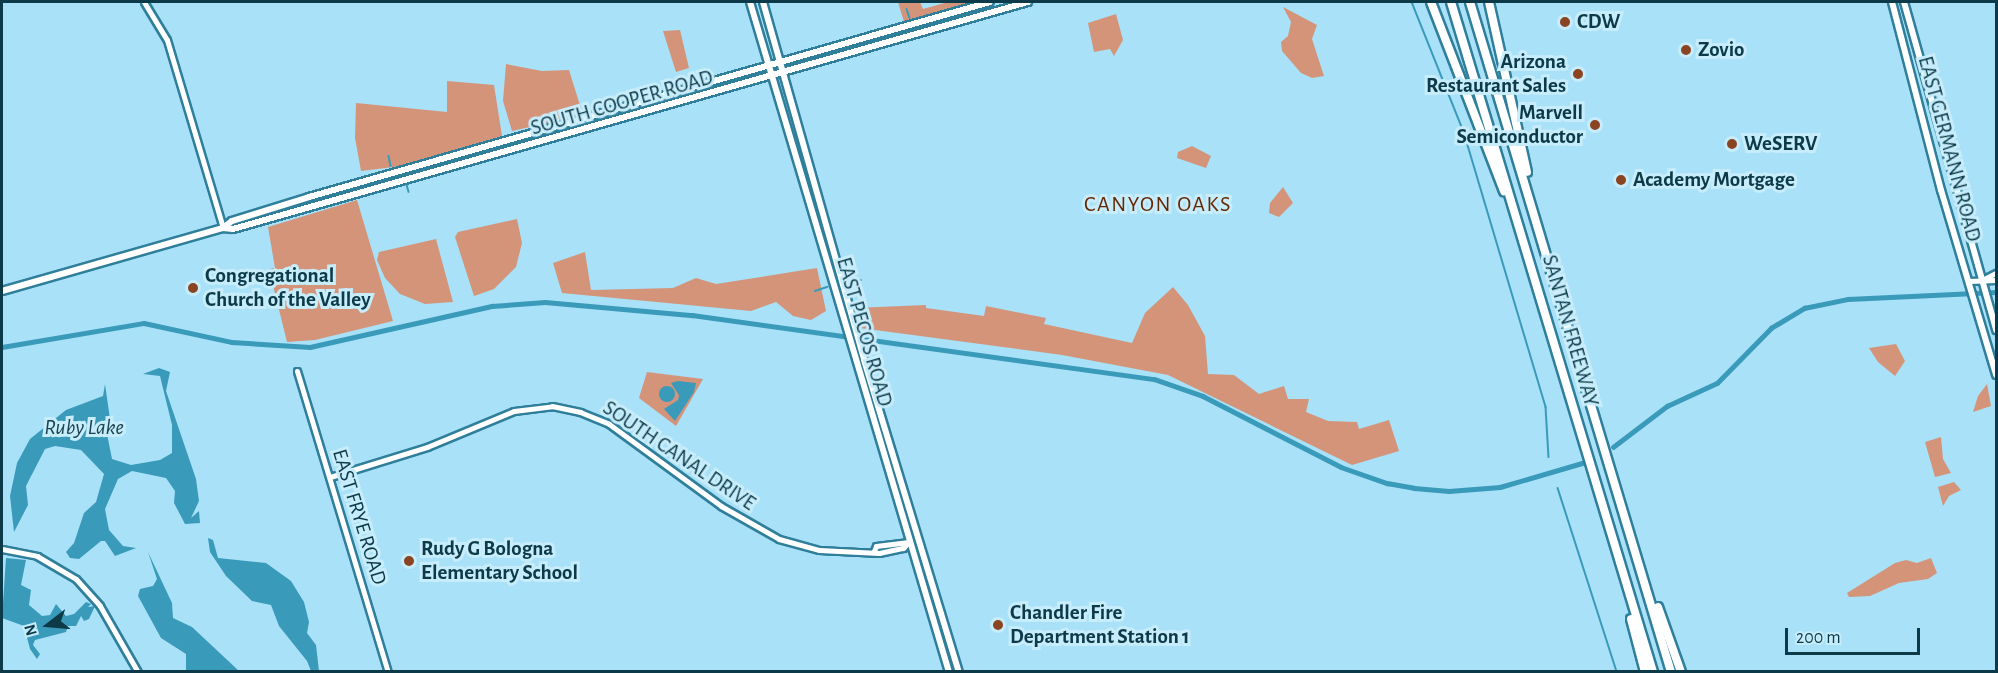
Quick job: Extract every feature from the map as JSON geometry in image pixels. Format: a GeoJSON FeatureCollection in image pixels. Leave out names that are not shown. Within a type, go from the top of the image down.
{"type":"FeatureCollection","features":[{"type":"Feature","properties":{"kind":"highway"},"geometry":{"type":"LineString","coordinates":[[1431,2],[1482,128],[1514,225],[1526,245]]}},
{"type":"Feature","properties":{"kind":"highway","name":"SANTAN FREEWAY"},"geometry":{"type":"LineString","coordinates":[[1451,2],[1653,672]]}},
{"type":"Feature","properties":{"kind":"highway","name":"SANTAN FREEWAY"},"geometry":{"type":"LineString","coordinates":[[1470,2],[1671,672]]}},
{"type":"Feature","properties":{"kind":"highway"},"geometry":{"type":"LineString","coordinates":[[1489,2],[1546,257]]}},
{"type":"Feature","properties":{"kind":"highway"},"geometry":{"type":"LineString","coordinates":[[1592,473],[1645,672]]}},
{"type":"Feature","properties":{"kind":"highway"},"geometry":{"type":"LineString","coordinates":[[1630,531],[1681,672]]}},
{"type":"Feature","properties":{"kind":"main road","name":"EAST PECOS ROAD"},"geometry":{"type":"LineString","coordinates":[[750,2],[849,342],[949,672]]}},
{"type":"Feature","properties":{"kind":"main road","name":"EAST PECOS ROAD"},"geometry":{"type":"LineString","coordinates":[[763,2],[859,343],[959,672]]}},
{"type":"Feature","properties":{"kind":"main road","name":"SOUTH COOPER ROAD"},"geometry":{"type":"LineString","coordinates":[[2,291],[223,228],[257,213],[360,182],[990,2]]}},
{"type":"Feature","properties":{"kind":"main road","name":"SOUTH COOPER ROAD"},"geometry":{"type":"LineString","coordinates":[[223,228],[233,229],[260,222],[785,74],[1028,2]]}},
{"type":"Feature","properties":{"kind":"main road","name":"EAST GERMANN ROAD"},"geometry":{"type":"LineString","coordinates":[[1892,2],[1996,375]]}},
{"type":"Feature","properties":{"kind":"main road","name":"EAST GERMANN ROAD"},"geometry":{"type":"LineString","coordinates":[[1904,2],[1996,330]]}},
{"type":"Feature","properties":{"kind":"main road"},"geometry":{"type":"LineString","coordinates":[[1901,34],[1912,30]]}},
{"type":"Feature","properties":{"kind":"main road"},"geometry":{"type":"LineString","coordinates":[[360,182],[363,192]]}},
{"type":"Feature","properties":{"kind":"main road"},"geometry":{"type":"LineString","coordinates":[[257,213],[260,222]]}},
{"type":"Feature","properties":{"kind":"main road"},"geometry":{"type":"LineString","coordinates":[[909,542],[917,539]]}},
{"type":"Feature","properties":{"kind":"street"},"geometry":{"type":"LineString","coordinates":[[144,2],[167,40],[223,228]]}},
{"type":"Feature","properties":{"kind":"street"},"geometry":{"type":"LineString","coordinates":[[1982,283],[1996,273]]}},
{"type":"Feature","properties":{"kind":"street"},"geometry":{"type":"LineString","coordinates":[[1970,284],[1996,280]]}},
{"type":"Feature","properties":{"kind":"street","name":"EAST FRYE ROAD"},"geometry":{"type":"LineString","coordinates":[[297,371],[388,672]]}},
{"type":"Feature","properties":{"kind":"street","name":"SOUTH CANAL DRIVE"},"geometry":{"type":"LineString","coordinates":[[330,477],[427,447],[514,411],[552,406],[580,412],[609,424],[721,506],[770,536],[819,550],[873,550],[876,546],[909,542]]}},
{"type":"Feature","properties":{"kind":"street"},"geometry":{"type":"LineString","coordinates":[[2,549],[37,556],[76,579],[100,606],[138,672]]}},
{"type":"Feature","properties":{"kind":"shaded area"},"geometry":{"type":"Polygon","coordinates":[[[898,2],[920,2],[923,9],[948,2],[974,2],[904,22],[898,2]]]}},
{"type":"Feature","properties":{"kind":"shaded area"},"geometry":{"type":"Polygon","coordinates":[[[1283,7],[1317,25],[1312,39],[1324,76],[1312,78],[1301,73],[1282,51],[1281,42],[1288,36],[1291,22],[1283,7]]]}},
{"type":"Feature","properties":{"kind":"shaded area"},"geometry":{"type":"Polygon","coordinates":[[[1116,14],[1123,40],[1114,56],[1110,49],[1094,52],[1088,23],[1116,14]]]}},
{"type":"Feature","properties":{"kind":"shaded area"},"geometry":{"type":"Polygon","coordinates":[[[680,30],[689,68],[676,72],[663,31],[680,30]]]}},
{"type":"Feature","properties":{"kind":"shaded area"},"geometry":{"type":"Polygon","coordinates":[[[506,64],[542,71],[569,70],[583,115],[512,131],[503,101],[506,64]]]}},
{"type":"Feature","properties":{"kind":"shaded area"},"geometry":{"type":"Polygon","coordinates":[[[447,81],[494,85],[502,136],[402,166],[361,171],[355,138],[356,103],[447,112],[447,81]]]}},
{"type":"Feature","properties":{"kind":"shaded area"},"geometry":{"type":"Polygon","coordinates":[[[1192,146],[1211,156],[1206,168],[1177,158],[1178,152],[1192,146]]]}},
{"type":"Feature","properties":{"kind":"shaded area"},"geometry":{"type":"Polygon","coordinates":[[[1283,187],[1293,203],[1279,217],[1269,213],[1270,203],[1283,187]]]}},
{"type":"Feature","properties":{"kind":"shaded area"},"geometry":{"type":"Polygon","coordinates":[[[357,200],[393,321],[315,340],[287,342],[269,269],[275,268],[268,227],[357,200]]]}},
{"type":"Feature","properties":{"kind":"shaded area"},"geometry":{"type":"Polygon","coordinates":[[[517,219],[522,243],[516,267],[494,289],[474,296],[455,237],[458,232],[517,219]]]}},
{"type":"Feature","properties":{"kind":"shaded area"},"geometry":{"type":"Polygon","coordinates":[[[436,239],[453,302],[425,304],[400,294],[385,278],[377,260],[379,252],[436,239]]]}},
{"type":"Feature","properties":{"kind":"shaded area"},"geometry":{"type":"Polygon","coordinates":[[[585,252],[591,290],[673,288],[696,278],[716,284],[817,268],[826,311],[811,320],[793,316],[776,302],[751,311],[562,293],[553,263],[585,252]]]}},
{"type":"Feature","properties":{"kind":"shaded area"},"geometry":{"type":"Polygon","coordinates":[[[1173,287],[1188,305],[1205,336],[1208,374],[1234,375],[1259,394],[1284,386],[1288,399],[1309,399],[1306,412],[1328,421],[1357,422],[1359,429],[1389,420],[1399,451],[1352,465],[1168,375],[1062,355],[860,328],[854,308],[926,305],[926,308],[984,316],[986,306],[1046,318],[1044,324],[1132,343],[1145,313],[1173,287]]]}},
{"type":"Feature","properties":{"kind":"shaded area"},"geometry":{"type":"Polygon","coordinates":[[[1896,344],[1905,361],[1895,376],[1878,362],[1869,348],[1896,344]]]}},
{"type":"Feature","properties":{"kind":"shaded area"},"geometry":{"type":"Polygon","coordinates":[[[647,372],[703,379],[676,426],[639,398],[647,372]]]}},
{"type":"Feature","properties":{"kind":"shaded area"},"geometry":{"type":"Polygon","coordinates":[[[1987,384],[1991,406],[1973,412],[1978,396],[1987,384]]]}},
{"type":"Feature","properties":{"kind":"shaded area"},"geometry":{"type":"Polygon","coordinates":[[[1941,437],[1943,459],[1951,473],[1935,477],[1925,442],[1941,437]]]}},
{"type":"Feature","properties":{"kind":"shaded area"},"geometry":{"type":"Polygon","coordinates":[[[1954,482],[1961,490],[1949,496],[1943,506],[1938,487],[1954,482]]]}},
{"type":"Feature","properties":{"kind":"shaded area"},"geometry":{"type":"Polygon","coordinates":[[[1931,558],[1937,573],[1928,579],[1899,583],[1870,596],[1849,597],[1847,593],[1895,563],[1906,560],[1917,563],[1931,558]]]}},
{"type":"Feature","properties":{"kind":"water","name":"Ruby Lake"},"geometry":{"type":"Polygon","coordinates":[[[159,368],[170,372],[166,391],[196,479],[199,501],[191,518],[199,511],[200,523],[185,524],[174,503],[175,491],[166,478],[132,471],[118,479],[105,509],[109,530],[123,546],[136,548],[115,556],[105,541],[101,541],[79,559],[70,558],[66,552],[74,543],[84,513],[96,502],[104,474],[81,450],[55,446],[45,449],[26,486],[28,505],[14,532],[10,496],[17,463],[30,439],[66,410],[103,396],[105,384],[110,419],[107,434],[112,459],[131,465],[160,460],[172,453],[172,425],[160,376],[143,374],[159,368]]]}},
{"type":"Feature","properties":{"kind":"water"},"geometry":{"type":"Polygon","coordinates":[[[678,381],[696,383],[694,392],[675,421],[664,409],[678,400],[679,395],[671,383],[678,381]]]}},
{"type":"Feature","properties":{"kind":"water"},"geometry":{"type":"Polygon","coordinates":[[[667,386],[675,394],[667,402],[659,394],[667,386]]]}},
{"type":"Feature","properties":{"kind":"water"},"geometry":{"type":"Polygon","coordinates":[[[208,538],[213,540],[218,558],[266,563],[291,581],[304,602],[309,622],[307,633],[316,645],[319,671],[311,671],[307,661],[279,626],[271,605],[252,601],[226,576],[210,552],[208,538]]]}},
{"type":"Feature","properties":{"kind":"water"},"geometry":{"type":"Polygon","coordinates":[[[148,552],[172,603],[173,618],[192,627],[239,671],[186,671],[186,654],[161,638],[138,596],[140,589],[153,586],[157,579],[148,552]]]}},
{"type":"Feature","properties":{"kind":"water"},"geometry":{"type":"Polygon","coordinates":[[[6,558],[26,560],[21,585],[31,590],[29,605],[42,616],[50,615],[56,604],[66,616],[74,614],[86,602],[91,604],[88,607],[95,606],[89,619],[84,621],[81,616],[76,626],[68,626],[66,632],[35,640],[33,645],[40,654],[37,659],[30,649],[24,626],[2,618],[6,558]]]}},
{"type":"Feature","properties":{"kind":"waterway"},"geometry":{"type":"LineString","coordinates":[[1412,2],[1464,132],[1546,407],[1549,457]]}},
{"type":"Feature","properties":{"kind":"waterway"},"geometry":{"type":"LineString","coordinates":[[907,9],[910,18]]}},
{"type":"Feature","properties":{"kind":"waterway"},"geometry":{"type":"LineString","coordinates":[[389,156],[391,166]]}},
{"type":"Feature","properties":{"kind":"waterway"},"geometry":{"type":"LineString","coordinates":[[407,185],[409,192]]}},
{"type":"Feature","properties":{"kind":"waterway"},"geometry":{"type":"LineString","coordinates":[[849,283],[861,280]]}},
{"type":"Feature","properties":{"kind":"waterway"},"geometry":{"type":"LineString","coordinates":[[815,291],[827,287]]}},
{"type":"Feature","properties":{"kind":"waterway"},"geometry":{"type":"LineString","coordinates":[[1613,447],[1667,406],[1717,383],[1771,328],[1804,308],[1848,299],[1996,292]]}},
{"type":"Feature","properties":{"kind":"waterway"},"geometry":{"type":"LineString","coordinates":[[2,347],[144,323],[232,342],[310,347],[492,306],[545,302],[692,315],[1154,379],[1203,396],[1341,467],[1387,483],[1414,488],[1449,491],[1500,487],[1582,463]]}},
{"type":"Feature","properties":{"kind":"waterway"},"geometry":{"type":"LineString","coordinates":[[1558,488],[1617,672]]}},
{"type":"Feature","properties":{"kind":"place","name":"CDW"},"geometry":{"type":"Point","coordinates":[1565,22]}},
{"type":"Feature","properties":{"kind":"place","name":"Zovio"},"geometry":{"type":"Point","coordinates":[1686,50]}},
{"type":"Feature","properties":{"kind":"place","name":"Arizona Restaurant Sales"},"geometry":{"type":"Point","coordinates":[1578,74]}},
{"type":"Feature","properties":{"kind":"place","name":"Marvell Semiconductor"},"geometry":{"type":"Point","coordinates":[1595,125]}},
{"type":"Feature","properties":{"kind":"place","name":"WeSERV"},"geometry":{"type":"Point","coordinates":[1732,144]}},
{"type":"Feature","properties":{"kind":"place","name":"Academy Mortgage"},"geometry":{"type":"Point","coordinates":[1621,180]}},
{"type":"Feature","properties":{"kind":"place","name":"Congregational Church of the Valley"},"geometry":{"type":"Point","coordinates":[193,288]}},
{"type":"Feature","properties":{"kind":"place","name":"Rudy G Bologna Elementary School"},"geometry":{"type":"Point","coordinates":[409,561]}},
{"type":"Feature","properties":{"kind":"place","name":"Chandler Fire Department Station 1"},"geometry":{"type":"Point","coordinates":[998,625]}},
{"type":"Feature","properties":{"kind":"district","name":"CANYON OAKS"},"geometry":{"type":"Point","coordinates":[1158,205]}}]}
